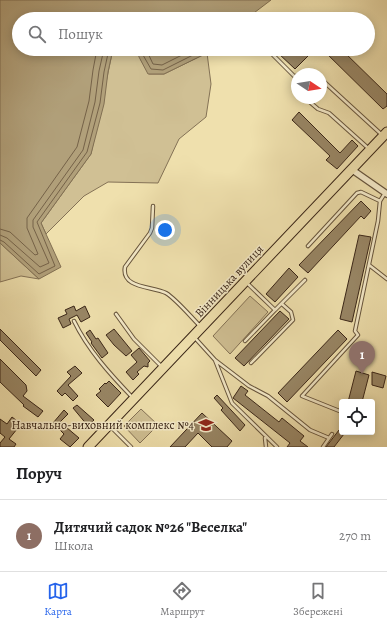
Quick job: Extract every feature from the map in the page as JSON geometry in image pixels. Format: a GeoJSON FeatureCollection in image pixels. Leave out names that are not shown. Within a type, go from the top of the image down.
{"type":"FeatureCollection","features":[{"type":"Feature","properties":{"kind":"main road","name":"Вінницька вулиця"},"geometry":{"type":"LineString","coordinates":[[88,447],[385,134]]}},
{"type":"Feature","properties":{"kind":"street"},"geometry":{"type":"LineString","coordinates":[[351,169],[386,194]]}},
{"type":"Feature","properties":{"kind":"lane"},"geometry":{"type":"LineString","coordinates":[[274,56],[291,73]]}},
{"type":"Feature","properties":{"kind":"lane"},"geometry":{"type":"LineString","coordinates":[[327,84],[385,134]]}},
{"type":"Feature","properties":{"kind":"lane"},"geometry":{"type":"LineString","coordinates":[[312,104],[318,109],[329,113],[369,150]]}},
{"type":"Feature","properties":{"kind":"lane"},"geometry":{"type":"LineString","coordinates":[[308,246],[357,193],[361,192],[380,201]]}},
{"type":"Feature","properties":{"kind":"lane"},"geometry":{"type":"LineString","coordinates":[[339,411],[302,396],[358,335],[355,332],[378,220],[380,201],[386,194]]}},
{"type":"Feature","properties":{"kind":"lane"},"geometry":{"type":"LineString","coordinates":[[153,206],[152,228],[150,233],[125,267],[126,277],[141,286],[166,293],[202,328]]}},
{"type":"Feature","properties":{"kind":"lane"},"geometry":{"type":"LineString","coordinates":[[369,264],[387,279]]}},
{"type":"Feature","properties":{"kind":"lane"},"geometry":{"type":"LineString","coordinates":[[246,341],[305,280]]}},
{"type":"Feature","properties":{"kind":"lane"},"geometry":{"type":"LineString","coordinates":[[246,281],[275,310]]}},
{"type":"Feature","properties":{"kind":"lane"},"geometry":{"type":"LineString","coordinates":[[251,363],[293,320],[291,312],[282,304]]}},
{"type":"Feature","properties":{"kind":"lane"},"geometry":{"type":"LineString","coordinates":[[116,314],[134,339],[163,368]]}},
{"type":"Feature","properties":{"kind":"lane"},"geometry":{"type":"LineString","coordinates":[[74,321],[84,341],[133,399]]}},
{"type":"Feature","properties":{"kind":"lane"},"geometry":{"type":"LineString","coordinates":[[193,336],[215,360],[249,386],[268,396],[310,430],[329,438]]}},
{"type":"Feature","properties":{"kind":"lane"},"geometry":{"type":"LineString","coordinates":[[215,360],[232,403],[276,447]]}},
{"type":"Feature","properties":{"kind":"lane"},"geometry":{"type":"LineString","coordinates":[[109,425],[131,447]]}},
{"type":"Feature","properties":{"kind":"lane"},"geometry":{"type":"LineString","coordinates":[[323,447],[332,434]]}},
{"type":"Feature","properties":{"kind":"lane"},"geometry":{"type":"LineString","coordinates":[[265,437],[266,447]]}},
{"type":"Feature","properties":{"kind":"shaded area"},"geometry":{"type":"Polygon","coordinates":[[[112,56],[140,56],[149,74],[164,74],[201,56],[207,56],[211,84],[206,117],[179,139],[158,183],[108,182],[84,196],[46,234],[41,223],[91,154],[112,56]]]}},
{"type":"Feature","properties":{"kind":"shaded area"},"geometry":{"type":"Polygon","coordinates":[[[0,243],[39,279],[21,276],[0,282],[0,243]]]}},
{"type":"Feature","properties":{"kind":"shaded area"},"geometry":{"type":"Polygon","coordinates":[[[250,296],[268,312],[230,354],[213,336],[250,296]]]}},
{"type":"Feature","properties":{"kind":"shaded area"},"geometry":{"type":"Polygon","coordinates":[[[141,409],[158,425],[140,443],[124,426],[141,409]]]}},
{"type":"Feature","properties":{"kind":"water"},"geometry":{"type":"Polygon","coordinates":[[[0,0],[271,0],[255,12],[12,12],[12,56],[111,56],[104,104],[91,154],[41,223],[61,267],[39,279],[0,243],[0,0]]]}},
{"type":"Feature","properties":{"kind":"water"},"geometry":{"type":"Polygon","coordinates":[[[201,56],[164,74],[148,74],[139,57],[201,56]]]}},
{"type":"Feature","properties":{"kind":"building"},"geometry":{"type":"Polygon","coordinates":[[[281,56],[308,56],[296,68],[294,68],[281,56]]]}},
{"type":"Feature","properties":{"kind":"building"},"geometry":{"type":"Polygon","coordinates":[[[329,56],[348,56],[387,94],[387,106],[383,109],[329,56]]]}},
{"type":"Feature","properties":{"kind":"building"},"geometry":{"type":"Polygon","coordinates":[[[299,112],[340,153],[352,140],[358,146],[337,169],[326,160],[330,156],[292,120],[299,112]]]}},
{"type":"Feature","properties":{"kind":"building"},"geometry":{"type":"Polygon","coordinates":[[[361,201],[371,211],[364,219],[361,216],[308,273],[299,265],[361,201]]]}},
{"type":"Feature","properties":{"kind":"building"},"geometry":{"type":"Polygon","coordinates":[[[359,235],[371,237],[352,322],[340,319],[359,235]]]}},
{"type":"Feature","properties":{"kind":"building"},"geometry":{"type":"Polygon","coordinates":[[[289,268],[298,277],[275,302],[266,294],[289,268]]]}},
{"type":"Feature","properties":{"kind":"building"},"geometry":{"type":"Polygon","coordinates":[[[74,306],[76,311],[85,306],[90,317],[81,322],[77,315],[69,319],[71,324],[63,328],[58,318],[67,314],[65,310],[74,306]]]}},
{"type":"Feature","properties":{"kind":"building"},"geometry":{"type":"Polygon","coordinates":[[[280,311],[289,319],[244,366],[235,358],[280,311]]]}},
{"type":"Feature","properties":{"kind":"building"},"geometry":{"type":"Polygon","coordinates":[[[0,329],[41,370],[36,376],[0,340],[0,329]]]}},
{"type":"Feature","properties":{"kind":"building"},"geometry":{"type":"Polygon","coordinates":[[[114,329],[132,351],[126,356],[106,335],[114,329]]]}},
{"type":"Feature","properties":{"kind":"building"},"geometry":{"type":"Polygon","coordinates":[[[90,330],[96,339],[98,338],[108,353],[102,358],[86,333],[90,330]]]}},
{"type":"Feature","properties":{"kind":"building"},"geometry":{"type":"Polygon","coordinates":[[[338,330],[347,339],[287,402],[278,393],[338,330]]]}},
{"type":"Feature","properties":{"kind":"building"},"geometry":{"type":"Polygon","coordinates":[[[139,348],[150,361],[148,363],[148,367],[144,366],[137,372],[139,374],[133,380],[126,372],[137,362],[131,355],[139,348]]]}},
{"type":"Feature","properties":{"kind":"building"},"geometry":{"type":"Polygon","coordinates":[[[0,359],[26,385],[27,391],[23,396],[43,411],[38,417],[23,406],[24,405],[0,382],[0,359]]]}},
{"type":"Feature","properties":{"kind":"building"},"geometry":{"type":"Polygon","coordinates":[[[75,366],[82,373],[68,385],[78,396],[73,401],[65,393],[62,396],[57,391],[71,376],[67,372],[75,366]]]}},
{"type":"Feature","properties":{"kind":"building"},"geometry":{"type":"Polygon","coordinates":[[[356,371],[369,375],[363,399],[349,399],[356,371]]]}},
{"type":"Feature","properties":{"kind":"building"},"geometry":{"type":"Polygon","coordinates":[[[372,372],[386,376],[383,388],[372,385],[372,372]]]}},
{"type":"Feature","properties":{"kind":"building"},"geometry":{"type":"Polygon","coordinates":[[[109,381],[121,393],[108,407],[96,395],[101,391],[99,389],[109,381]]]}},
{"type":"Feature","properties":{"kind":"building"},"geometry":{"type":"Polygon","coordinates":[[[241,386],[248,391],[245,395],[279,422],[282,418],[304,436],[300,441],[308,447],[287,447],[290,443],[233,398],[241,386]]]}},
{"type":"Feature","properties":{"kind":"building"},"geometry":{"type":"Polygon","coordinates":[[[217,395],[245,425],[240,431],[221,410],[223,408],[214,398],[217,395]]]}},
{"type":"Feature","properties":{"kind":"building"},"geometry":{"type":"Polygon","coordinates":[[[77,405],[94,420],[88,426],[73,408],[77,405]]]}},
{"type":"Feature","properties":{"kind":"building"},"geometry":{"type":"Polygon","coordinates":[[[64,410],[68,414],[60,422],[79,438],[70,447],[60,439],[64,434],[53,423],[64,410]]]}},
{"type":"Feature","properties":{"kind":"building"},"geometry":{"type":"Polygon","coordinates":[[[202,413],[232,441],[227,447],[212,447],[198,433],[185,447],[170,447],[202,413]]]}},
{"type":"Feature","properties":{"kind":"building"},"geometry":{"type":"Polygon","coordinates":[[[12,417],[21,424],[9,439],[16,444],[14,447],[0,447],[0,443],[5,437],[0,433],[0,419],[7,424],[12,417]]]}},
{"type":"Feature","properties":{"kind":"building"},"geometry":{"type":"Polygon","coordinates":[[[339,430],[339,435],[343,435],[334,447],[326,447],[339,430]]]}},
{"type":"Feature","properties":{"kind":"place","name":"Дитячий садок №26 \"Веселка\""},"geometry":{"type":"Point","coordinates":[362,374]}},
{"type":"Feature","properties":{"kind":"place","name":"Навчально-виховний комплекс №4"},"geometry":{"type":"Point","coordinates":[206,425]}}]}
